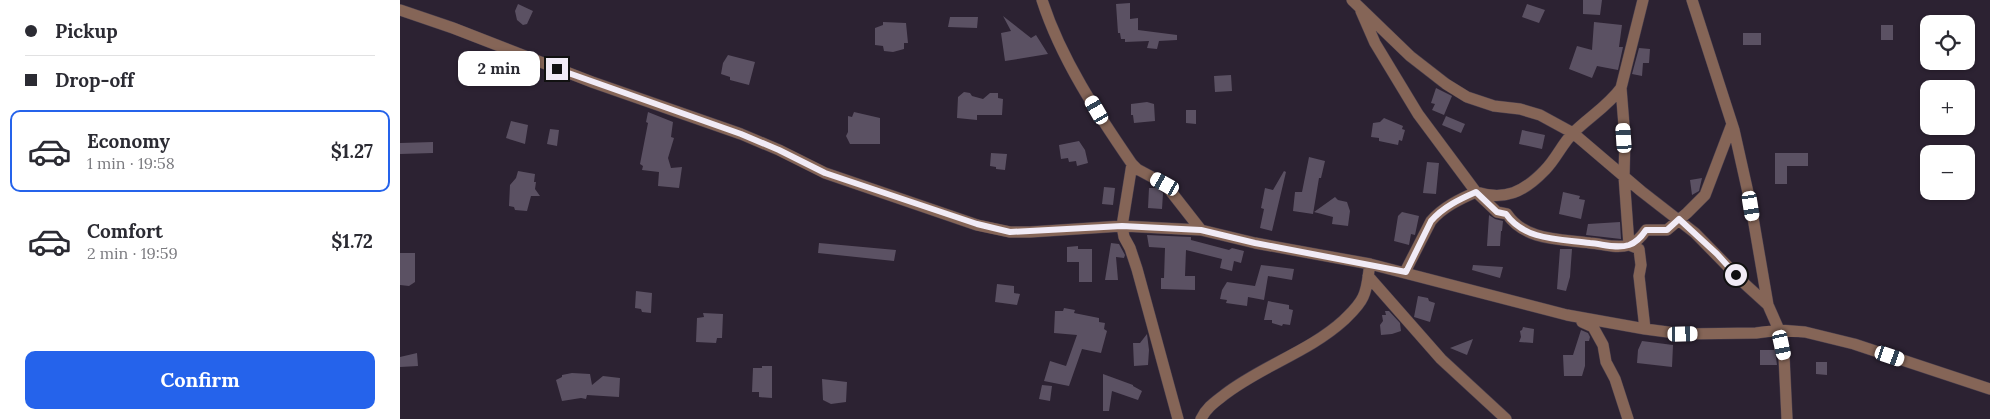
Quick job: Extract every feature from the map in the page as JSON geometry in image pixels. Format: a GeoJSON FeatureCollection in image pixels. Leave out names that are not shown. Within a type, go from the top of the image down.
{"type":"FeatureCollection","features":[{"type":"Feature","properties":{"kind":"street"},"geometry":{"type":"LineString","coordinates":[[1033,0],[1047,16]]}},
{"type":"Feature","properties":{"kind":"street"},"geometry":{"type":"LineString","coordinates":[[1042,0],[1047,16],[1074,72],[1104,123],[1132,164],[1137,169],[1165,184],[1201,230]]}},
{"type":"Feature","properties":{"kind":"street"},"geometry":{"type":"LineString","coordinates":[[1352,0],[1428,71],[1467,97],[1494,106],[1520,109],[1540,115],[1573,133],[1641,191],[1679,219],[1717,254],[1746,286],[1768,304]]}},
{"type":"Feature","properties":{"kind":"street"},"geometry":{"type":"LineString","coordinates":[[1630,245],[1624,176],[1621,88],[1643,0]]}},
{"type":"Feature","properties":{"kind":"street"},"geometry":{"type":"LineString","coordinates":[[1697,2],[1732,124],[1751,206],[1768,304],[1779,330],[1784,356],[1787,419]]}},
{"type":"Feature","properties":{"kind":"street"},"geometry":{"type":"LineString","coordinates":[[400,10],[453,28],[592,82],[741,134],[825,173],[977,224],[1010,232],[1122,226],[1201,230],[1255,243],[1406,272],[1567,315],[1645,329],[1683,334],[1756,333],[1779,330],[1806,332],[1854,344],[1990,388]]}},
{"type":"Feature","properties":{"kind":"street"},"geometry":{"type":"LineString","coordinates":[[1362,11],[1375,43],[1403,91],[1476,192],[1497,212],[1506,214],[1514,225],[1544,238],[1609,246],[1630,245],[1639,249],[1641,265],[1639,276],[1645,329]]}},
{"type":"Feature","properties":{"kind":"street"},"geometry":{"type":"LineString","coordinates":[[1406,272],[1431,221],[1436,215],[1460,199],[1476,192],[1490,196],[1502,196],[1520,190],[1545,170],[1573,133],[1614,98],[1621,88]]}},
{"type":"Feature","properties":{"kind":"street"},"geometry":{"type":"LineString","coordinates":[[1630,245],[1642,236],[1646,230],[1667,230],[1696,206],[1705,195],[1732,124]]}},
{"type":"Feature","properties":{"kind":"street"},"geometry":{"type":"LineString","coordinates":[[1132,164],[1122,226],[1156,332],[1178,419]]}},
{"type":"Feature","properties":{"kind":"street"},"geometry":{"type":"LineString","coordinates":[[1201,419],[1207,408],[1235,386],[1295,354],[1333,330],[1364,297],[1370,264]]}},
{"type":"Feature","properties":{"kind":"street"},"geometry":{"type":"LineString","coordinates":[[1368,276],[1441,359],[1506,419]]}},
{"type":"Feature","properties":{"kind":"street"},"geometry":{"type":"LineString","coordinates":[[1567,315],[1593,327],[1603,345],[1606,362],[1615,379],[1625,416]]}},
{"type":"Feature","properties":{"kind":"building"},"geometry":{"type":"Polygon","coordinates":[[[1583,0],[1602,0],[1600,15],[1583,14],[1583,0]]]}},
{"type":"Feature","properties":{"kind":"building"},"geometry":{"type":"Polygon","coordinates":[[[1130,3],[1130,19],[1138,18],[1138,30],[1177,35],[1177,40],[1159,41],[1157,49],[1147,48],[1149,41],[1125,42],[1125,39],[1121,39],[1120,33],[1118,33],[1116,4],[1130,3]]]}},
{"type":"Feature","properties":{"kind":"building"},"geometry":{"type":"Polygon","coordinates":[[[518,4],[533,11],[527,24],[523,25],[517,20],[515,11],[518,4]]]}},
{"type":"Feature","properties":{"kind":"building"},"geometry":{"type":"Polygon","coordinates":[[[1527,4],[1545,10],[1539,23],[1522,17],[1527,4]]]}},
{"type":"Feature","properties":{"kind":"building"},"geometry":{"type":"Polygon","coordinates":[[[1003,16],[1031,38],[1036,35],[1048,54],[1005,61],[1001,33],[1011,31],[1003,16]]]}},
{"type":"Feature","properties":{"kind":"building"},"geometry":{"type":"Polygon","coordinates":[[[950,17],[978,17],[977,28],[948,27],[950,17]]]}},
{"type":"Feature","properties":{"kind":"building"},"geometry":{"type":"Polygon","coordinates":[[[883,22],[906,23],[908,43],[904,43],[904,49],[893,52],[884,51],[883,46],[875,45],[875,28],[883,25],[883,22]]]}},
{"type":"Feature","properties":{"kind":"building"},"geometry":{"type":"Polygon","coordinates":[[[1594,22],[1622,25],[1619,47],[1623,47],[1618,70],[1597,66],[1592,78],[1569,69],[1577,46],[1592,50],[1594,22]]]}},
{"type":"Feature","properties":{"kind":"building"},"geometry":{"type":"Polygon","coordinates":[[[1881,25],[1893,25],[1893,40],[1881,40],[1881,25]]]}},
{"type":"Feature","properties":{"kind":"building"},"geometry":{"type":"Polygon","coordinates":[[[1743,33],[1761,33],[1761,45],[1743,45],[1743,33]]]}},
{"type":"Feature","properties":{"kind":"building"},"geometry":{"type":"Polygon","coordinates":[[[1639,48],[1650,49],[1649,63],[1643,63],[1642,76],[1632,74],[1639,48]]]}},
{"type":"Feature","properties":{"kind":"building"},"geometry":{"type":"Polygon","coordinates":[[[728,55],[755,62],[749,85],[730,80],[730,77],[721,74],[723,63],[728,55]]]}},
{"type":"Feature","properties":{"kind":"building"},"geometry":{"type":"Polygon","coordinates":[[[1231,75],[1232,91],[1215,92],[1214,76],[1231,75]]]}},
{"type":"Feature","properties":{"kind":"building"},"geometry":{"type":"Polygon","coordinates":[[[1436,88],[1452,96],[1444,115],[1432,110],[1435,104],[1431,103],[1436,88]]]}},
{"type":"Feature","properties":{"kind":"building"},"geometry":{"type":"Polygon","coordinates":[[[964,92],[983,99],[990,93],[998,93],[998,98],[1003,99],[1002,115],[977,115],[977,120],[957,118],[958,97],[964,92]]]}},
{"type":"Feature","properties":{"kind":"building"},"geometry":{"type":"Polygon","coordinates":[[[1147,102],[1154,104],[1155,121],[1134,123],[1133,115],[1131,115],[1131,104],[1147,102]]]}},
{"type":"Feature","properties":{"kind":"building"},"geometry":{"type":"Polygon","coordinates":[[[1186,110],[1196,110],[1196,124],[1186,123],[1186,110]]]}},
{"type":"Feature","properties":{"kind":"building"},"geometry":{"type":"Polygon","coordinates":[[[648,112],[673,122],[671,137],[674,138],[668,158],[671,168],[682,167],[679,188],[658,186],[659,172],[642,170],[643,166],[640,164],[648,123],[646,122],[648,112]]]}},
{"type":"Feature","properties":{"kind":"building"},"geometry":{"type":"Polygon","coordinates":[[[854,112],[880,118],[880,144],[850,144],[846,136],[848,132],[848,116],[852,117],[854,112]]]}},
{"type":"Feature","properties":{"kind":"building"},"geometry":{"type":"Polygon","coordinates":[[[1446,116],[1465,124],[1461,133],[1442,125],[1446,116]]]}},
{"type":"Feature","properties":{"kind":"building"},"geometry":{"type":"Polygon","coordinates":[[[1384,118],[1403,126],[1402,129],[1405,130],[1402,141],[1399,140],[1398,145],[1379,141],[1379,138],[1371,137],[1373,123],[1380,122],[1384,118]]]}},
{"type":"Feature","properties":{"kind":"building"},"geometry":{"type":"Polygon","coordinates":[[[511,121],[528,125],[525,144],[506,138],[511,121]]]}},
{"type":"Feature","properties":{"kind":"building"},"geometry":{"type":"Polygon","coordinates":[[[550,129],[559,130],[557,146],[547,144],[550,129]]]}},
{"type":"Feature","properties":{"kind":"building"},"geometry":{"type":"Polygon","coordinates":[[[1522,130],[1545,135],[1542,149],[1519,144],[1522,130]]]}},
{"type":"Feature","properties":{"kind":"building"},"geometry":{"type":"Polygon","coordinates":[[[1079,141],[1085,150],[1088,163],[1077,166],[1076,161],[1069,162],[1068,158],[1061,159],[1059,145],[1079,141]]]}},
{"type":"Feature","properties":{"kind":"building"},"geometry":{"type":"Polygon","coordinates":[[[433,142],[433,153],[400,154],[400,143],[433,142]]]}},
{"type":"Feature","properties":{"kind":"building"},"geometry":{"type":"Polygon","coordinates":[[[991,153],[1007,154],[1005,170],[990,166],[991,153]]]}},
{"type":"Feature","properties":{"kind":"building"},"geometry":{"type":"Polygon","coordinates":[[[1775,153],[1808,153],[1808,166],[1787,166],[1787,184],[1775,184],[1775,153]]]}},
{"type":"Feature","properties":{"kind":"building"},"geometry":{"type":"Polygon","coordinates":[[[1309,157],[1325,161],[1321,178],[1319,178],[1313,214],[1293,211],[1295,192],[1302,192],[1309,157]]]}},
{"type":"Feature","properties":{"kind":"building"},"geometry":{"type":"Polygon","coordinates":[[[1427,162],[1439,163],[1436,194],[1423,193],[1427,162]]]}},
{"type":"Feature","properties":{"kind":"building"},"geometry":{"type":"Polygon","coordinates":[[[518,171],[535,174],[535,189],[540,196],[531,196],[527,211],[515,210],[514,207],[509,206],[510,185],[516,178],[518,171]]]}},
{"type":"Feature","properties":{"kind":"building"},"geometry":{"type":"Polygon","coordinates":[[[1284,171],[1286,172],[1272,231],[1260,228],[1264,209],[1261,208],[1265,188],[1273,190],[1284,171]]]}},
{"type":"Feature","properties":{"kind":"building"},"geometry":{"type":"Polygon","coordinates":[[[1702,178],[1699,191],[1692,195],[1690,180],[1702,178]]]}},
{"type":"Feature","properties":{"kind":"building"},"geometry":{"type":"Polygon","coordinates":[[[1104,187],[1115,188],[1113,205],[1102,204],[1104,187]]]}},
{"type":"Feature","properties":{"kind":"building"},"geometry":{"type":"Polygon","coordinates":[[[1149,188],[1157,188],[1163,193],[1162,209],[1148,208],[1149,188]]]}},
{"type":"Feature","properties":{"kind":"building"},"geometry":{"type":"Polygon","coordinates":[[[1563,192],[1580,196],[1579,199],[1585,200],[1581,219],[1559,214],[1563,192]]]}},
{"type":"Feature","properties":{"kind":"building"},"geometry":{"type":"Polygon","coordinates":[[[1335,197],[1338,200],[1347,202],[1350,211],[1348,226],[1332,224],[1333,217],[1314,212],[1335,197]]]}},
{"type":"Feature","properties":{"kind":"building"},"geometry":{"type":"Polygon","coordinates":[[[1402,212],[1419,216],[1415,235],[1411,234],[1409,245],[1394,241],[1398,216],[1402,212]]]}},
{"type":"Feature","properties":{"kind":"building"},"geometry":{"type":"Polygon","coordinates":[[[1489,215],[1503,221],[1500,246],[1487,246],[1489,215]]]}},
{"type":"Feature","properties":{"kind":"building"},"geometry":{"type":"Polygon","coordinates":[[[1620,222],[1621,239],[1586,235],[1588,224],[1620,222]]]}},
{"type":"Feature","properties":{"kind":"building"},"geometry":{"type":"Polygon","coordinates":[[[1147,235],[1191,237],[1191,240],[1229,250],[1232,248],[1244,251],[1241,263],[1234,261],[1232,271],[1220,268],[1222,259],[1186,250],[1185,276],[1195,276],[1195,290],[1161,289],[1161,278],[1164,278],[1165,248],[1149,247],[1147,235]]]}},
{"type":"Feature","properties":{"kind":"building"},"geometry":{"type":"Polygon","coordinates":[[[819,243],[896,250],[894,261],[818,253],[819,243]]]}},
{"type":"Feature","properties":{"kind":"building"},"geometry":{"type":"Polygon","coordinates":[[[1111,243],[1119,244],[1125,255],[1124,258],[1116,257],[1118,280],[1105,280],[1111,243]]]}},
{"type":"Feature","properties":{"kind":"building"},"geometry":{"type":"Polygon","coordinates":[[[1078,246],[1078,249],[1092,249],[1092,282],[1079,282],[1079,262],[1067,262],[1067,247],[1078,246]]]}},
{"type":"Feature","properties":{"kind":"building"},"geometry":{"type":"Polygon","coordinates":[[[1560,249],[1572,249],[1570,277],[1566,291],[1557,289],[1560,249]]]}},
{"type":"Feature","properties":{"kind":"building"},"geometry":{"type":"Polygon","coordinates":[[[400,253],[415,253],[415,282],[409,286],[400,285],[400,253]]]}},
{"type":"Feature","properties":{"kind":"building"},"geometry":{"type":"Polygon","coordinates":[[[1261,265],[1294,269],[1292,280],[1268,276],[1264,300],[1248,297],[1247,306],[1226,303],[1227,300],[1220,299],[1222,290],[1227,282],[1255,286],[1261,265]]]}},
{"type":"Feature","properties":{"kind":"building"},"geometry":{"type":"Polygon","coordinates":[[[1473,265],[1503,267],[1500,278],[1472,270],[1473,265]]]}},
{"type":"Feature","properties":{"kind":"building"},"geometry":{"type":"Polygon","coordinates":[[[997,284],[1014,286],[1014,293],[1020,294],[1017,305],[995,302],[997,284]]]}},
{"type":"Feature","properties":{"kind":"building"},"geometry":{"type":"Polygon","coordinates":[[[636,291],[652,293],[651,313],[642,312],[641,309],[635,308],[636,291]]]}},
{"type":"Feature","properties":{"kind":"building"},"geometry":{"type":"Polygon","coordinates":[[[1418,296],[1428,298],[1429,301],[1435,303],[1430,322],[1414,317],[1418,296]]]}},
{"type":"Feature","properties":{"kind":"building"},"geometry":{"type":"Polygon","coordinates":[[[1268,301],[1289,305],[1289,309],[1293,310],[1290,325],[1283,324],[1282,326],[1272,323],[1272,320],[1264,320],[1268,301]]]}},
{"type":"Feature","properties":{"kind":"building"},"geometry":{"type":"Polygon","coordinates":[[[1064,308],[1075,310],[1074,313],[1099,318],[1099,322],[1105,323],[1104,329],[1107,331],[1101,353],[1082,349],[1069,386],[1044,381],[1050,361],[1066,366],[1077,335],[1054,333],[1055,311],[1063,311],[1064,308]]]}},
{"type":"Feature","properties":{"kind":"building"},"geometry":{"type":"Polygon","coordinates":[[[1385,311],[1389,311],[1400,323],[1401,331],[1381,335],[1380,325],[1383,321],[1382,315],[1386,315],[1385,311]]]}},
{"type":"Feature","properties":{"kind":"building"},"geometry":{"type":"Polygon","coordinates":[[[703,313],[723,314],[722,338],[717,338],[716,343],[696,342],[697,318],[704,317],[703,313]]]}},
{"type":"Feature","properties":{"kind":"building"},"geometry":{"type":"Polygon","coordinates":[[[1523,327],[1534,329],[1533,343],[1519,342],[1521,337],[1520,331],[1523,327]]]}},
{"type":"Feature","properties":{"kind":"building"},"geometry":{"type":"Polygon","coordinates":[[[1581,330],[1588,333],[1590,337],[1589,341],[1585,341],[1585,366],[1582,376],[1564,376],[1563,355],[1573,355],[1581,330]]]}},
{"type":"Feature","properties":{"kind":"building"},"geometry":{"type":"Polygon","coordinates":[[[1147,334],[1148,365],[1134,366],[1133,343],[1140,343],[1147,334]]]}},
{"type":"Feature","properties":{"kind":"building"},"geometry":{"type":"Polygon","coordinates":[[[1473,339],[1467,355],[1450,348],[1473,339]]]}},
{"type":"Feature","properties":{"kind":"building"},"geometry":{"type":"Polygon","coordinates":[[[1642,341],[1673,345],[1672,367],[1637,363],[1638,350],[1642,341]]]}},
{"type":"Feature","properties":{"kind":"building"},"geometry":{"type":"Polygon","coordinates":[[[1760,350],[1775,350],[1777,365],[1760,365],[1760,350]]]}},
{"type":"Feature","properties":{"kind":"building"},"geometry":{"type":"Polygon","coordinates":[[[417,353],[418,366],[400,367],[400,357],[417,353]]]}},
{"type":"Feature","properties":{"kind":"building"},"geometry":{"type":"Polygon","coordinates":[[[1816,362],[1827,362],[1827,375],[1816,374],[1816,362]]]}},
{"type":"Feature","properties":{"kind":"building"},"geometry":{"type":"Polygon","coordinates":[[[762,366],[772,366],[772,398],[759,397],[759,392],[752,392],[753,368],[762,368],[762,366]]]}},
{"type":"Feature","properties":{"kind":"building"},"geometry":{"type":"Polygon","coordinates":[[[572,373],[590,374],[592,385],[603,376],[620,378],[619,397],[587,395],[586,399],[562,401],[556,380],[562,377],[562,375],[572,373]]]}},
{"type":"Feature","properties":{"kind":"building"},"geometry":{"type":"Polygon","coordinates":[[[1103,374],[1133,385],[1142,391],[1138,400],[1112,391],[1109,411],[1103,411],[1103,374]]]}},
{"type":"Feature","properties":{"kind":"building"},"geometry":{"type":"Polygon","coordinates":[[[822,379],[847,382],[846,402],[831,404],[823,400],[822,379]]]}},
{"type":"Feature","properties":{"kind":"building"},"geometry":{"type":"Polygon","coordinates":[[[1042,385],[1052,386],[1050,401],[1039,399],[1042,385]]]}},
{"type":"Feature","properties":{"kind":"route"},"geometry":{"type":"LineString","coordinates":[[557,69],[741,134],[825,173],[977,224],[1010,232],[1122,226],[1201,230],[1255,243],[1406,272],[1431,221],[1436,215],[1460,199],[1476,192],[1497,212],[1506,214],[1514,225],[1544,238],[1609,246],[1630,245],[1642,236],[1646,230],[1667,230],[1679,219],[1717,254],[1736,275]]}}]}
